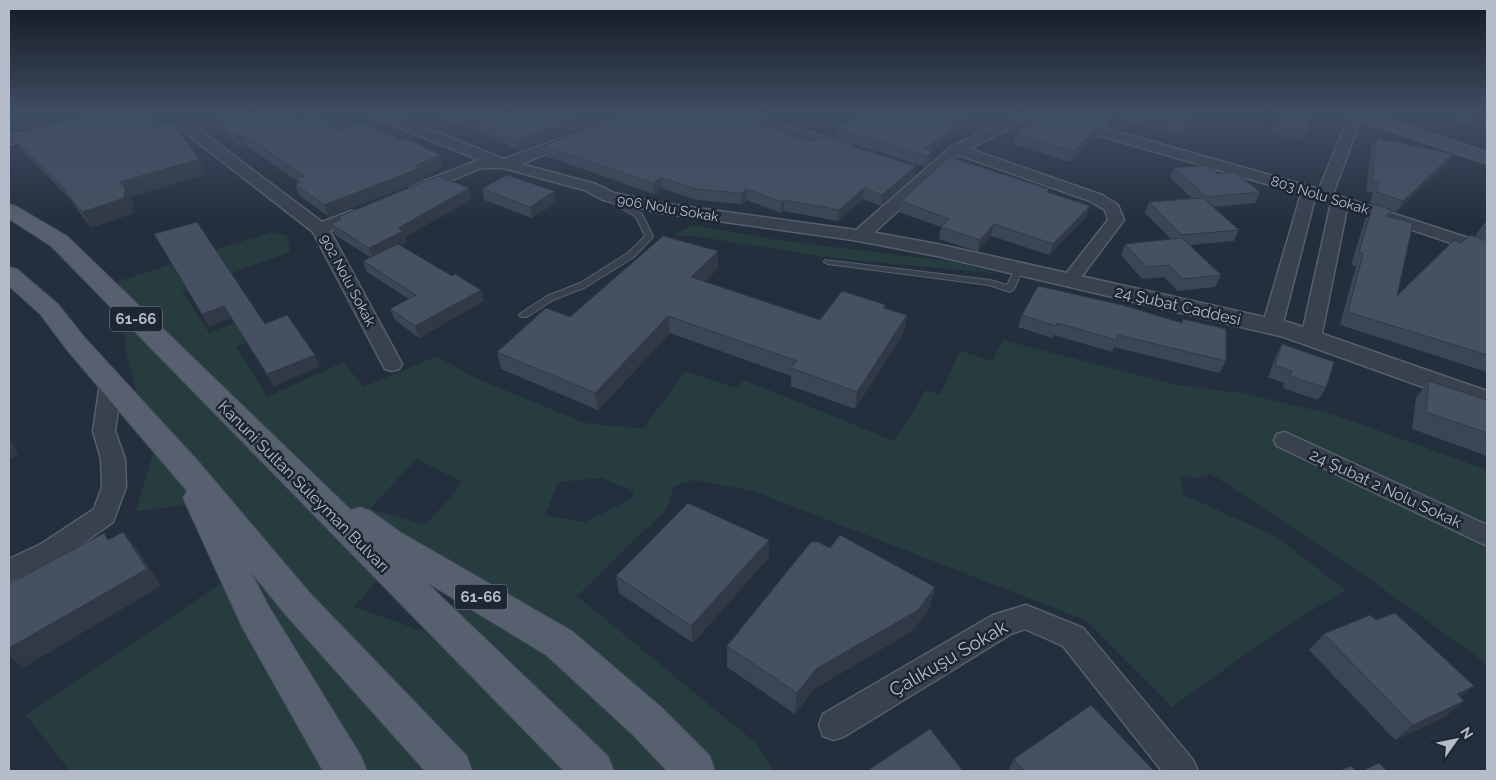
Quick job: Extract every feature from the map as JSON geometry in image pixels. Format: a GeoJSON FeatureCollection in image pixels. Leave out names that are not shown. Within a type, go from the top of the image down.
{"type":"FeatureCollection","features":[{"type":"Feature","properties":{"kind":"main road"},"geometry":{"type":"LineString","coordinates":[[1461,149],[1487,158]]}},
{"type":"Feature","properties":{"kind":"main road","name":"61-66"},"geometry":{"type":"LineString","coordinates":[[9,197],[42,213],[76,246],[107,288]]}},
{"type":"Feature","properties":{"kind":"main road","name":"Kanuni Sultan Süleyman Bulvarı"},"geometry":{"type":"LineString","coordinates":[[9,210],[59,241],[593,771]]}},
{"type":"Feature","properties":{"kind":"main road"},"geometry":{"type":"LineString","coordinates":[[9,274],[49,310],[298,603],[452,771]]}},
{"type":"Feature","properties":{"kind":"main road","name":"61-66"},"geometry":{"type":"LineString","coordinates":[[255,437],[388,542],[559,643],[647,721],[695,771]]}},
{"type":"Feature","properties":{"kind":"main road"},"geometry":{"type":"LineString","coordinates":[[186,469],[211,527],[256,616],[346,771]]}},
{"type":"Feature","properties":{"kind":"street"},"geometry":{"type":"LineString","coordinates":[[216,149],[320,230]]}},
{"type":"Feature","properties":{"kind":"street","name":"906 Nolu Sokak"},"geometry":{"type":"LineString","coordinates":[[466,149],[503,164],[590,187],[610,197],[661,208],[860,236]]}},
{"type":"Feature","properties":{"kind":"street"},"geometry":{"type":"LineString","coordinates":[[399,197],[479,164],[503,164],[520,160],[545,149]]}},
{"type":"Feature","properties":{"kind":"street"},"geometry":{"type":"LineString","coordinates":[[847,149],[862,154]]}},
{"type":"Feature","properties":{"kind":"street"},"geometry":{"type":"LineString","coordinates":[[860,236],[957,149]]}},
{"type":"Feature","properties":{"kind":"street"},"geometry":{"type":"LineString","coordinates":[[958,149],[1096,198],[1112,208],[1116,220],[1070,280]]}},
{"type":"Feature","properties":{"kind":"street","name":"803 Nolu Sokak"},"geometry":{"type":"LineString","coordinates":[[1162,149],[1428,228],[1487,250]]}},
{"type":"Feature","properties":{"kind":"street"},"geometry":{"type":"LineString","coordinates":[[1272,326],[1342,149]]}},
{"type":"Feature","properties":{"kind":"street"},"geometry":{"type":"LineString","coordinates":[[909,168],[928,174]]}},
{"type":"Feature","properties":{"kind":"street"},"geometry":{"type":"LineString","coordinates":[[1311,338],[1324,196]]}},
{"type":"Feature","properties":{"kind":"street","name":"902 Nolu Sokak"},"geometry":{"type":"LineString","coordinates":[[373,208],[320,230],[392,364]]}},
{"type":"Feature","properties":{"kind":"street","name":"24 Şubat Caddesi"},"geometry":{"type":"LineString","coordinates":[[860,236],[937,250],[1272,326],[1311,338],[1487,401]]}},
{"type":"Feature","properties":{"kind":"street"},"geometry":{"type":"LineString","coordinates":[[9,571],[50,552],[104,515],[114,488],[112,459],[104,431],[111,384]]}},
{"type":"Feature","properties":{"kind":"street","name":"24 Şubat 2 Nolu Sokak"},"geometry":{"type":"LineString","coordinates":[[1285,440],[1487,536]]}},
{"type":"Feature","properties":{"kind":"street","name":"Çalıkuşu Sokak"},"geometry":{"type":"LineString","coordinates":[[834,725],[1003,624],[1026,617],[1073,637],[1182,771]]}},
{"type":"Feature","properties":{"kind":"lane"},"geometry":{"type":"LineString","coordinates":[[524,315],[550,298],[583,284],[631,256],[649,236],[639,216],[610,197]]}},
{"type":"Feature","properties":{"kind":"lane"},"geometry":{"type":"LineString","coordinates":[[828,262],[990,283],[1010,289],[1019,269]]}},
{"type":"Feature","properties":{"kind":"green space"},"geometry":{"type":"Polygon","coordinates":[[[693,225],[776,240],[949,261],[1001,274],[824,257],[701,237],[673,235],[693,225]]]}},
{"type":"Feature","properties":{"kind":"green space"},"geometry":{"type":"Polygon","coordinates":[[[271,232],[287,235],[290,252],[182,291],[209,333],[258,314],[268,333],[236,347],[267,397],[344,362],[363,387],[437,356],[473,377],[585,423],[643,429],[685,371],[735,388],[744,380],[894,441],[926,390],[940,395],[960,351],[992,361],[1003,340],[1176,385],[1241,393],[1332,414],[1487,470],[1487,664],[1350,565],[1211,474],[1194,478],[1180,475],[1184,495],[1277,537],[1345,590],[1274,634],[1172,707],[1085,620],[753,491],[694,480],[674,486],[667,509],[577,596],[757,744],[774,771],[70,771],[26,715],[239,571],[196,504],[136,511],[153,453],[126,351],[119,281],[271,232]],[[416,459],[370,509],[426,525],[463,482],[416,459]],[[602,478],[558,482],[545,515],[585,522],[633,498],[633,491],[602,478]],[[402,552],[354,607],[434,635],[469,581],[402,552]]]}},
{"type":"Feature","properties":{"kind":"building"},"geometry":{"type":"Polygon","coordinates":[[[25,149],[192,149],[199,159],[120,182],[125,188],[124,198],[82,212],[60,184],[25,149]]]}},
{"type":"Feature","properties":{"kind":"building"},"geometry":{"type":"Polygon","coordinates":[[[265,149],[429,149],[440,155],[415,166],[420,168],[324,205],[295,184],[300,182],[296,179],[304,176],[265,149]]]}},
{"type":"Feature","properties":{"kind":"building"},"geometry":{"type":"Polygon","coordinates":[[[554,149],[862,149],[916,166],[882,195],[864,188],[839,210],[784,200],[781,202],[747,189],[741,193],[696,189],[661,178],[653,183],[554,149]]]}},
{"type":"Feature","properties":{"kind":"building"},"geometry":{"type":"Polygon","coordinates":[[[905,149],[925,149],[932,152],[927,156],[905,149]]]}},
{"type":"Feature","properties":{"kind":"building"},"geometry":{"type":"Polygon","coordinates":[[[1376,149],[1431,149],[1453,154],[1403,201],[1376,192],[1379,182],[1372,180],[1376,149]]]}},
{"type":"Feature","properties":{"kind":"building"},"geometry":{"type":"Polygon","coordinates":[[[949,157],[1049,189],[1047,192],[1090,206],[1053,244],[994,224],[980,240],[941,227],[949,219],[901,201],[949,157]]]}},
{"type":"Feature","properties":{"kind":"building"},"geometry":{"type":"Polygon","coordinates":[[[1207,165],[1218,174],[1235,172],[1260,192],[1207,197],[1174,168],[1207,165]]]}},
{"type":"Feature","properties":{"kind":"building"},"geometry":{"type":"Polygon","coordinates":[[[507,175],[554,191],[530,207],[482,189],[507,175]]]}},
{"type":"Feature","properties":{"kind":"building"},"geometry":{"type":"Polygon","coordinates":[[[438,176],[469,188],[398,228],[403,231],[369,248],[331,224],[341,219],[338,217],[438,176]]]}},
{"type":"Feature","properties":{"kind":"building"},"geometry":{"type":"Polygon","coordinates":[[[1203,198],[1239,230],[1182,235],[1149,202],[1203,198]]]}},
{"type":"Feature","properties":{"kind":"building"},"geometry":{"type":"Polygon","coordinates":[[[1373,204],[1392,210],[1386,216],[1413,223],[1397,296],[1454,240],[1461,243],[1470,235],[1487,241],[1487,355],[1348,312],[1363,254],[1359,252],[1373,204]]]}},
{"type":"Feature","properties":{"kind":"building"},"geometry":{"type":"Polygon","coordinates":[[[197,222],[265,324],[287,315],[315,355],[267,374],[224,306],[202,314],[154,234],[197,222]]]}},
{"type":"Feature","properties":{"kind":"building"},"geometry":{"type":"Polygon","coordinates":[[[663,236],[718,251],[691,277],[820,320],[842,291],[886,305],[883,308],[907,315],[857,392],[791,368],[797,361],[668,316],[595,393],[497,352],[546,308],[570,317],[663,236]]]}},
{"type":"Feature","properties":{"kind":"building"},"geometry":{"type":"Polygon","coordinates":[[[1182,238],[1221,275],[1183,279],[1169,265],[1146,267],[1125,244],[1182,238]]]}},
{"type":"Feature","properties":{"kind":"building"},"geometry":{"type":"Polygon","coordinates":[[[398,244],[452,276],[455,274],[481,290],[415,326],[390,309],[416,295],[363,261],[398,244]]]}},
{"type":"Feature","properties":{"kind":"building"},"geometry":{"type":"Polygon","coordinates":[[[1038,286],[1122,305],[1182,323],[1183,319],[1226,329],[1226,361],[1118,335],[1117,340],[1057,323],[1056,326],[1022,315],[1038,286]]]}},
{"type":"Feature","properties":{"kind":"building"},"geometry":{"type":"Polygon","coordinates":[[[1282,344],[1334,362],[1326,388],[1290,376],[1292,371],[1275,365],[1282,344]]]}},
{"type":"Feature","properties":{"kind":"building"},"geometry":{"type":"Polygon","coordinates":[[[1429,381],[1487,400],[1487,433],[1426,412],[1429,381]]]}},
{"type":"Feature","properties":{"kind":"building"},"geometry":{"type":"Polygon","coordinates":[[[688,503],[769,540],[691,626],[616,576],[688,503]]]}},
{"type":"Feature","properties":{"kind":"building"},"geometry":{"type":"Polygon","coordinates":[[[123,532],[147,569],[9,648],[9,584],[104,533],[108,540],[123,532]]]}},
{"type":"Feature","properties":{"kind":"building"},"geometry":{"type":"Polygon","coordinates":[[[840,535],[935,587],[918,610],[816,669],[797,693],[727,646],[811,542],[818,542],[830,548],[840,535]]]}},
{"type":"Feature","properties":{"kind":"building"},"geometry":{"type":"Polygon","coordinates":[[[1395,613],[1474,686],[1457,694],[1464,701],[1413,725],[1324,634],[1370,615],[1376,620],[1395,613]]]}},
{"type":"Feature","properties":{"kind":"building"},"geometry":{"type":"Polygon","coordinates":[[[1091,705],[1154,771],[1024,771],[1014,759],[1091,705]]]}},
{"type":"Feature","properties":{"kind":"building"},"geometry":{"type":"Polygon","coordinates":[[[930,729],[963,771],[867,771],[930,729]]]}},
{"type":"Feature","properties":{"kind":"building"},"geometry":{"type":"Polygon","coordinates":[[[1379,763],[1387,771],[1362,771],[1379,763]]]}},
{"type":"Feature","properties":{"kind":"building"},"geometry":{"type":"Polygon","coordinates":[[[1351,766],[1356,771],[1339,771],[1351,766]]]}}]}
